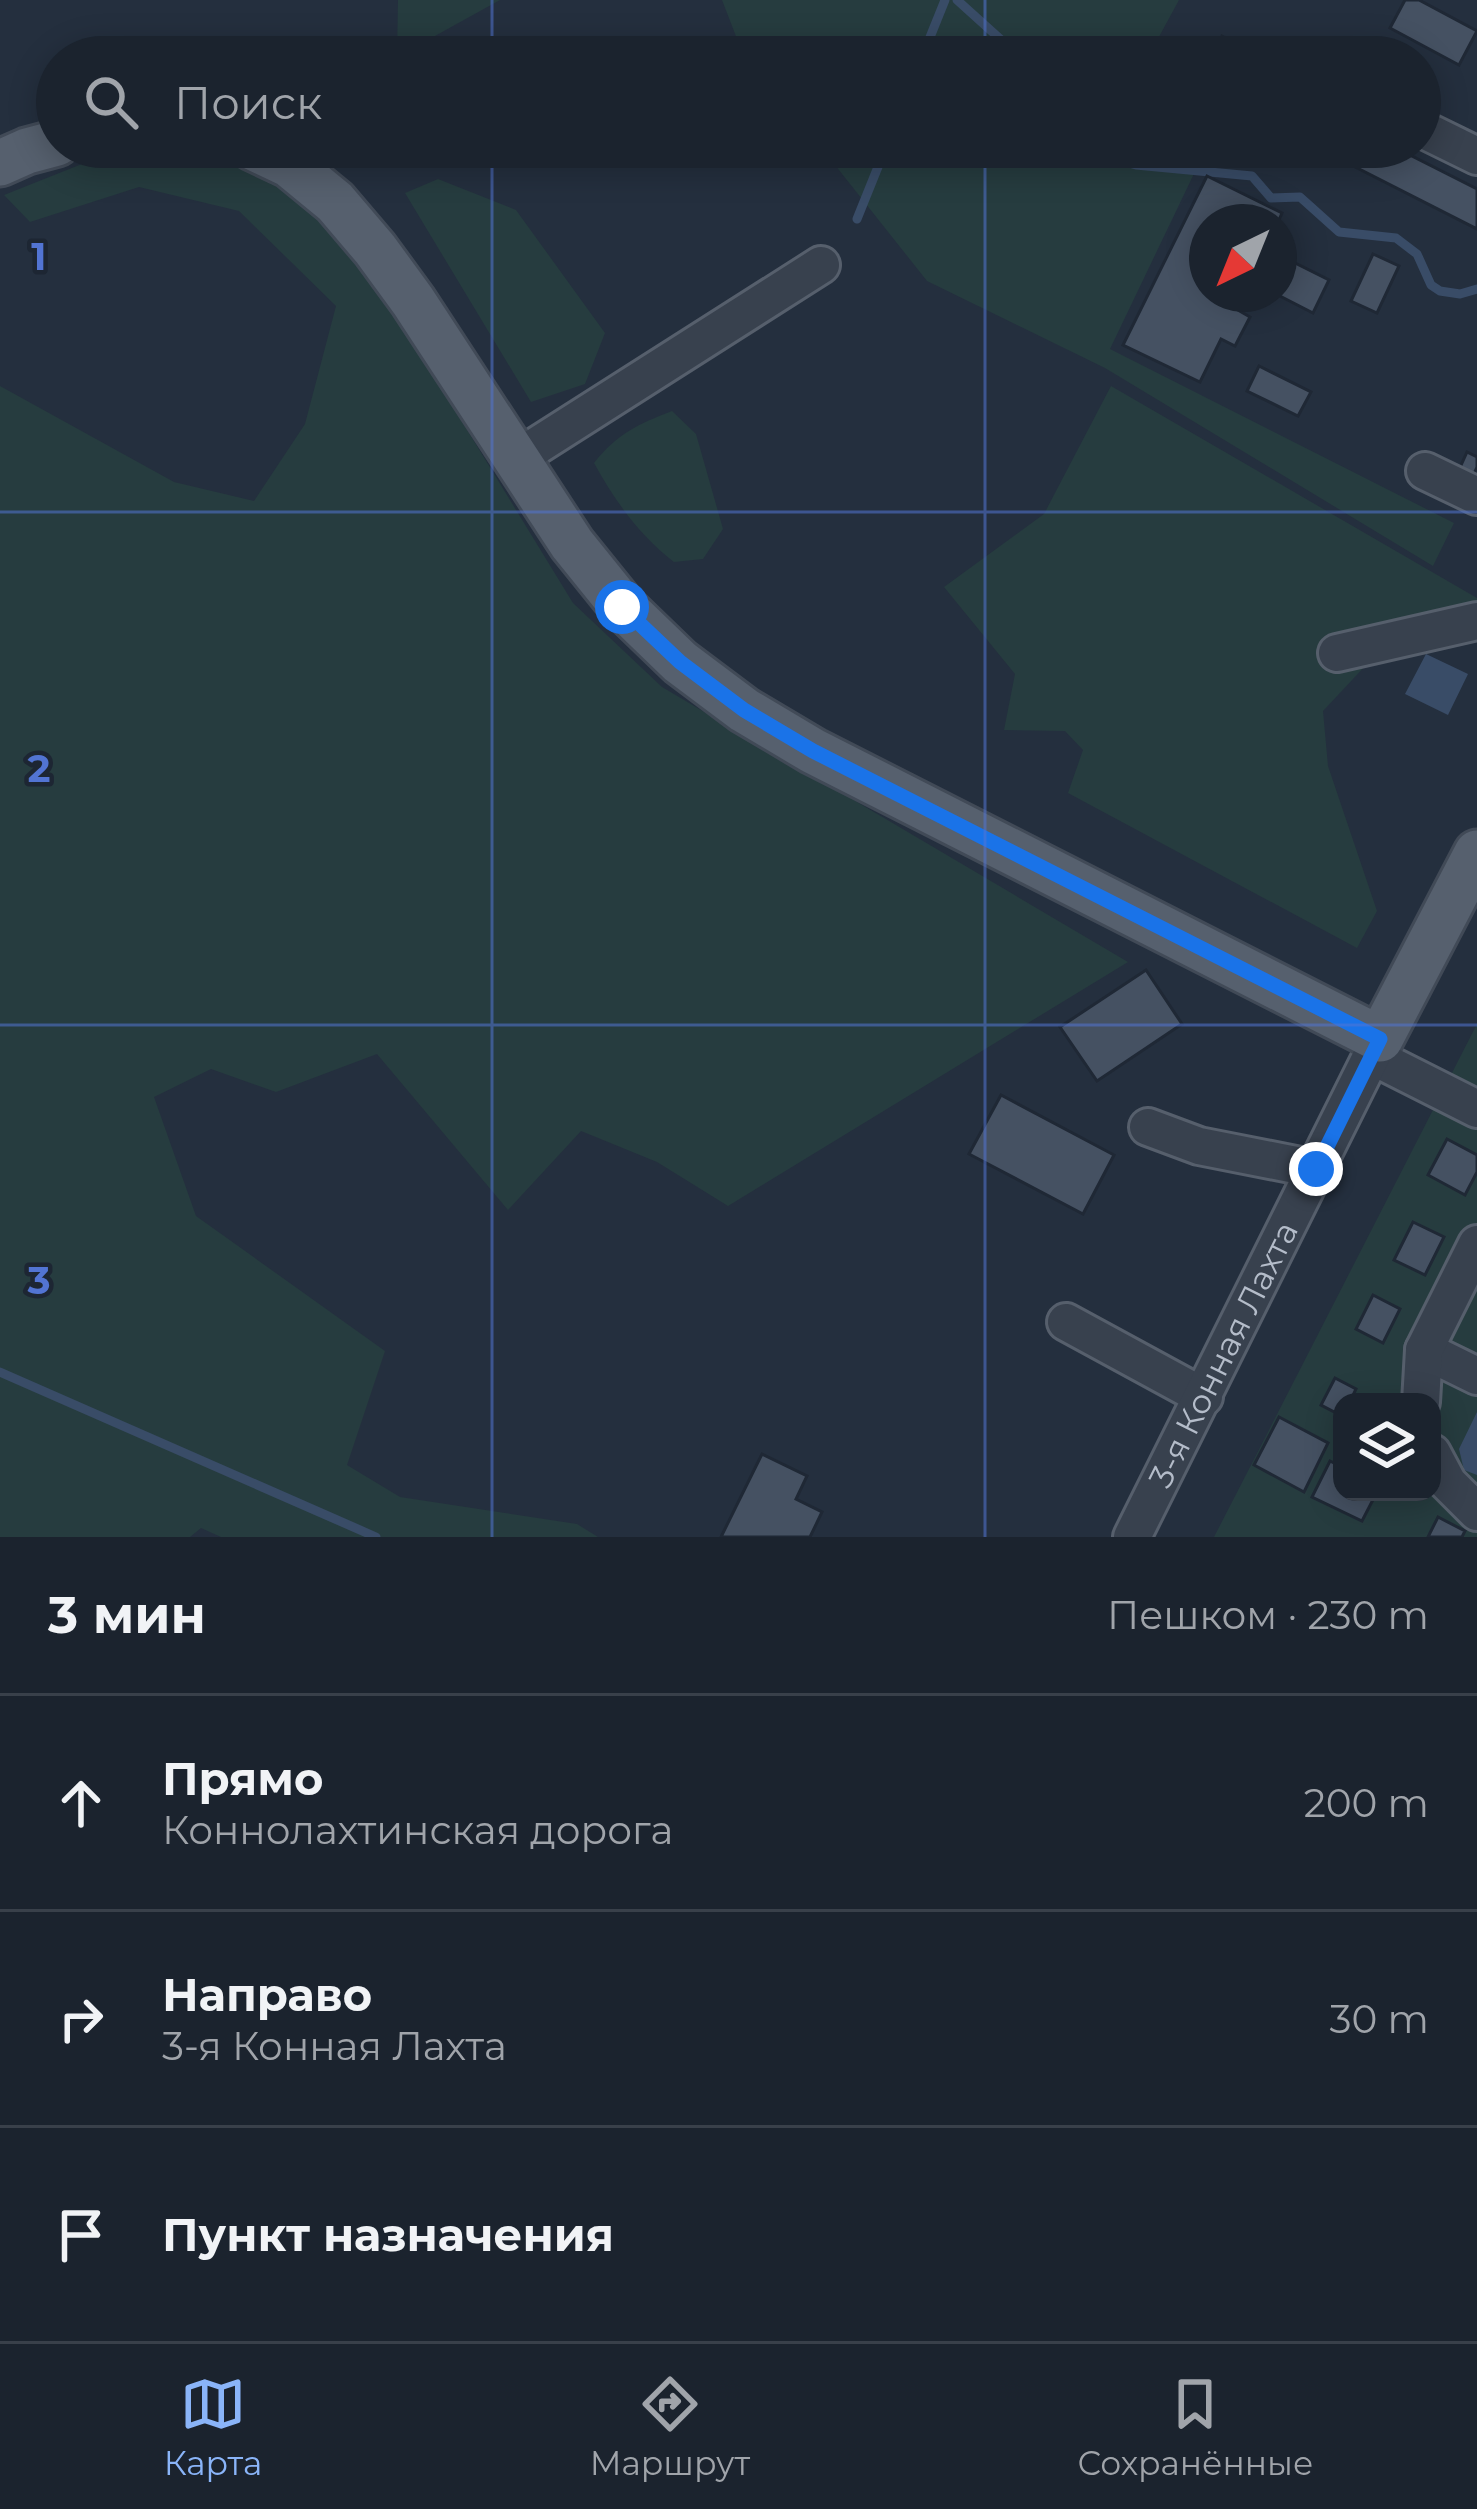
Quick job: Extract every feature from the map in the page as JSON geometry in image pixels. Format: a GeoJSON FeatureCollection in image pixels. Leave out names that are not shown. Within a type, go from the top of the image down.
{"type":"FeatureCollection","features":[{"type":"Feature","properties":{"kind":"main road"},"geometry":{"type":"LineString","coordinates":[[0,163],[36,149]]}},
{"type":"Feature","properties":{"kind":"main road"},"geometry":{"type":"LineString","coordinates":[[294,168],[349,217],[413,301],[572,544],[622,607],[680,662],[744,710],[813,751],[1376,1048]]}},
{"type":"Feature","properties":{"kind":"main road","name":"3-я Конная Лахта"},"geometry":{"type":"LineString","coordinates":[[1376,1048],[1477,853]]}},
{"type":"Feature","properties":{"kind":"street"},"geometry":{"type":"LineString","coordinates":[[1441,138],[1477,156]]}},
{"type":"Feature","properties":{"kind":"street"},"geometry":{"type":"LineString","coordinates":[[516,459],[821,265]]}},
{"type":"Feature","properties":{"kind":"street"},"geometry":{"type":"LineString","coordinates":[[1425,471],[1477,496]]}},
{"type":"Feature","properties":{"kind":"street"},"geometry":{"type":"LineString","coordinates":[[1337,653],[1477,621]]}},
{"type":"Feature","properties":{"kind":"street"},"geometry":{"type":"LineString","coordinates":[[1376,1048],[1477,1109]]}},
{"type":"Feature","properties":{"kind":"street","name":"3-я Конная Лахта"},"geometry":{"type":"LineString","coordinates":[[1132,1537],[1376,1048]]}},
{"type":"Feature","properties":{"kind":"street"},"geometry":{"type":"LineString","coordinates":[[1148,1127],[1199,1146],[1316,1169]]}},
{"type":"Feature","properties":{"kind":"street"},"geometry":{"type":"LineString","coordinates":[[1422,1393],[1424,1350],[1477,1244]]}},
{"type":"Feature","properties":{"kind":"street"},"geometry":{"type":"LineString","coordinates":[[1066,1322],[1204,1397]]}},
{"type":"Feature","properties":{"kind":"street"},"geometry":{"type":"LineString","coordinates":[[1424,1350],[1477,1376]]}},
{"type":"Feature","properties":{"kind":"street"},"geometry":{"type":"LineString","coordinates":[[1441,1470],[1477,1512]]}},
{"type":"Feature","properties":{"kind":"green space"},"geometry":{"type":"Polygon","coordinates":[[[398,0],[500,0],[435,36],[397,36],[398,0]]]}},
{"type":"Feature","properties":{"kind":"green space"},"geometry":{"type":"Polygon","coordinates":[[[722,0],[1179,0],[1159,36],[736,36],[722,0]]]}},
{"type":"Feature","properties":{"kind":"green space"},"geometry":{"type":"Polygon","coordinates":[[[72,168],[244,168],[273,179],[337,235],[401,322],[573,603],[662,687],[1128,962],[728,1206],[657,1162],[581,1131],[508,1210],[377,1054],[276,1092],[211,1069],[154,1097],[196,1216],[385,1351],[347,1465],[400,1497],[577,1524],[598,1537],[221,1537],[201,1528],[190,1537],[0,1537],[0,386],[174,482],[254,501],[305,424],[336,306],[239,211],[139,187],[30,222],[4,195],[72,168]]]}},
{"type":"Feature","properties":{"kind":"green space"},"geometry":{"type":"Polygon","coordinates":[[[837,168],[1197,168],[1110,349],[1454,523],[1433,566],[1105,368],[927,281],[837,168]]]}},
{"type":"Feature","properties":{"kind":"green space"},"geometry":{"type":"Polygon","coordinates":[[[438,179],[516,210],[605,333],[585,384],[531,402],[405,193],[438,179]]]}},
{"type":"Feature","properties":{"kind":"green space"},"geometry":{"type":"Polygon","coordinates":[[[1111,386],[1477,598],[1477,632],[1368,663],[1323,711],[1328,766],[1377,911],[1357,948],[1068,793],[1083,750],[1065,731],[1004,730],[1015,674],[944,587],[1044,514],[1111,386]]]}},
{"type":"Feature","properties":{"kind":"green space"},"geometry":{"type":"Polygon","coordinates":[[[672,411],[696,434],[723,529],[703,559],[674,562],[661,552],[629,517],[594,463],[629,431],[672,411]]]}},
{"type":"Feature","properties":{"kind":"green space"},"geometry":{"type":"Polygon","coordinates":[[[1477,1024],[1477,1537],[1214,1537],[1477,1024]]]}},
{"type":"Feature","properties":{"kind":"water"},"geometry":{"type":"Polygon","coordinates":[[[1426,654],[1468,674],[1448,715],[1405,694],[1426,654]]]}},
{"type":"Feature","properties":{"kind":"water"},"geometry":{"type":"Polygon","coordinates":[[[1477,1412],[1477,1475],[1464,1470],[1459,1449],[1477,1412]]]}},
{"type":"Feature","properties":{"kind":"building"},"geometry":{"type":"Polygon","coordinates":[[[1405,0],[1419,0],[1477,31],[1459,65],[1441,55],[1441,36],[1405,36],[1390,28],[1405,0]]]}},
{"type":"Feature","properties":{"kind":"building"},"geometry":{"type":"Polygon","coordinates":[[[1357,168],[1436,168],[1477,189],[1477,229],[1357,168]]]}},
{"type":"Feature","properties":{"kind":"building"},"geometry":{"type":"Polygon","coordinates":[[[1207,176],[1264,204],[1193,204],[1207,176]]]}},
{"type":"Feature","properties":{"kind":"building"},"geometry":{"type":"Polygon","coordinates":[[[1189,212],[1189,312],[1241,312],[1250,317],[1235,346],[1221,339],[1200,382],[1123,345],[1189,212]]]}},
{"type":"Feature","properties":{"kind":"building"},"geometry":{"type":"Polygon","coordinates":[[[1373,254],[1399,266],[1377,313],[1351,301],[1373,254]]]}},
{"type":"Feature","properties":{"kind":"building"},"geometry":{"type":"Polygon","coordinates":[[[1297,264],[1329,280],[1313,313],[1297,305],[1297,264]]]}},
{"type":"Feature","properties":{"kind":"building"},"geometry":{"type":"Polygon","coordinates":[[[1259,366],[1311,392],[1298,416],[1247,391],[1259,366]]]}},
{"type":"Feature","properties":{"kind":"building"},"geometry":{"type":"Polygon","coordinates":[[[1467,452],[1477,457],[1472,478],[1458,472],[1467,452]]]}},
{"type":"Feature","properties":{"kind":"building"},"geometry":{"type":"Polygon","coordinates":[[[1146,970],[1182,1024],[1097,1081],[1060,1027],[1146,970]]]}},
{"type":"Feature","properties":{"kind":"building"},"geometry":{"type":"Polygon","coordinates":[[[1001,1095],[1114,1155],[1083,1214],[969,1154],[1001,1095]]]}},
{"type":"Feature","properties":{"kind":"building"},"geometry":{"type":"Polygon","coordinates":[[[1447,1139],[1477,1155],[1477,1172],[1465,1195],[1428,1175],[1447,1139]]]}},
{"type":"Feature","properties":{"kind":"building"},"geometry":{"type":"Polygon","coordinates":[[[1413,1222],[1444,1237],[1425,1275],[1394,1260],[1413,1222]]]}},
{"type":"Feature","properties":{"kind":"building"},"geometry":{"type":"Polygon","coordinates":[[[1373,1295],[1400,1309],[1383,1343],[1356,1329],[1373,1295]]]}},
{"type":"Feature","properties":{"kind":"building"},"geometry":{"type":"Polygon","coordinates":[[[1335,1378],[1356,1389],[1354,1393],[1333,1393],[1333,1411],[1321,1405],[1335,1378]]]}},
{"type":"Feature","properties":{"kind":"building"},"geometry":{"type":"Polygon","coordinates":[[[1279,1417],[1328,1443],[1304,1492],[1254,1465],[1279,1417]]]}},
{"type":"Feature","properties":{"kind":"building"},"geometry":{"type":"Polygon","coordinates":[[[762,1454],[807,1476],[796,1499],[822,1512],[810,1537],[721,1537],[762,1454]]]}},
{"type":"Feature","properties":{"kind":"building"},"geometry":{"type":"Polygon","coordinates":[[[1330,1461],[1333,1501],[1372,1501],[1362,1521],[1312,1497],[1330,1461]]]}},
{"type":"Feature","properties":{"kind":"building"},"geometry":{"type":"Polygon","coordinates":[[[1438,1517],[1465,1531],[1462,1537],[1428,1537],[1438,1517]]]}},
{"type":"Feature","properties":{"kind":"waterway"},"geometry":{"type":"LineString","coordinates":[[930,36],[945,0]]}},
{"type":"Feature","properties":{"kind":"waterway"},"geometry":{"type":"LineString","coordinates":[[957,0],[997,36]]}},
{"type":"Feature","properties":{"kind":"waterway"},"geometry":{"type":"LineString","coordinates":[[857,219],[878,168]]}},
{"type":"Feature","properties":{"kind":"waterway"},"geometry":{"type":"LineString","coordinates":[[1168,168],[1252,176],[1271,198],[1300,197],[1339,232],[1396,238],[1417,254],[1431,285],[1440,291],[1460,294],[1477,289]]}},
{"type":"Feature","properties":{"kind":"waterway"},"geometry":{"type":"LineString","coordinates":[[0,1372],[376,1537]]}},
{"type":"Feature","properties":{"kind":"route"},"geometry":{"type":"LineString","coordinates":[[622,607],[680,662],[744,710],[813,751],[1380,1039],[1316,1169]]}}]}
